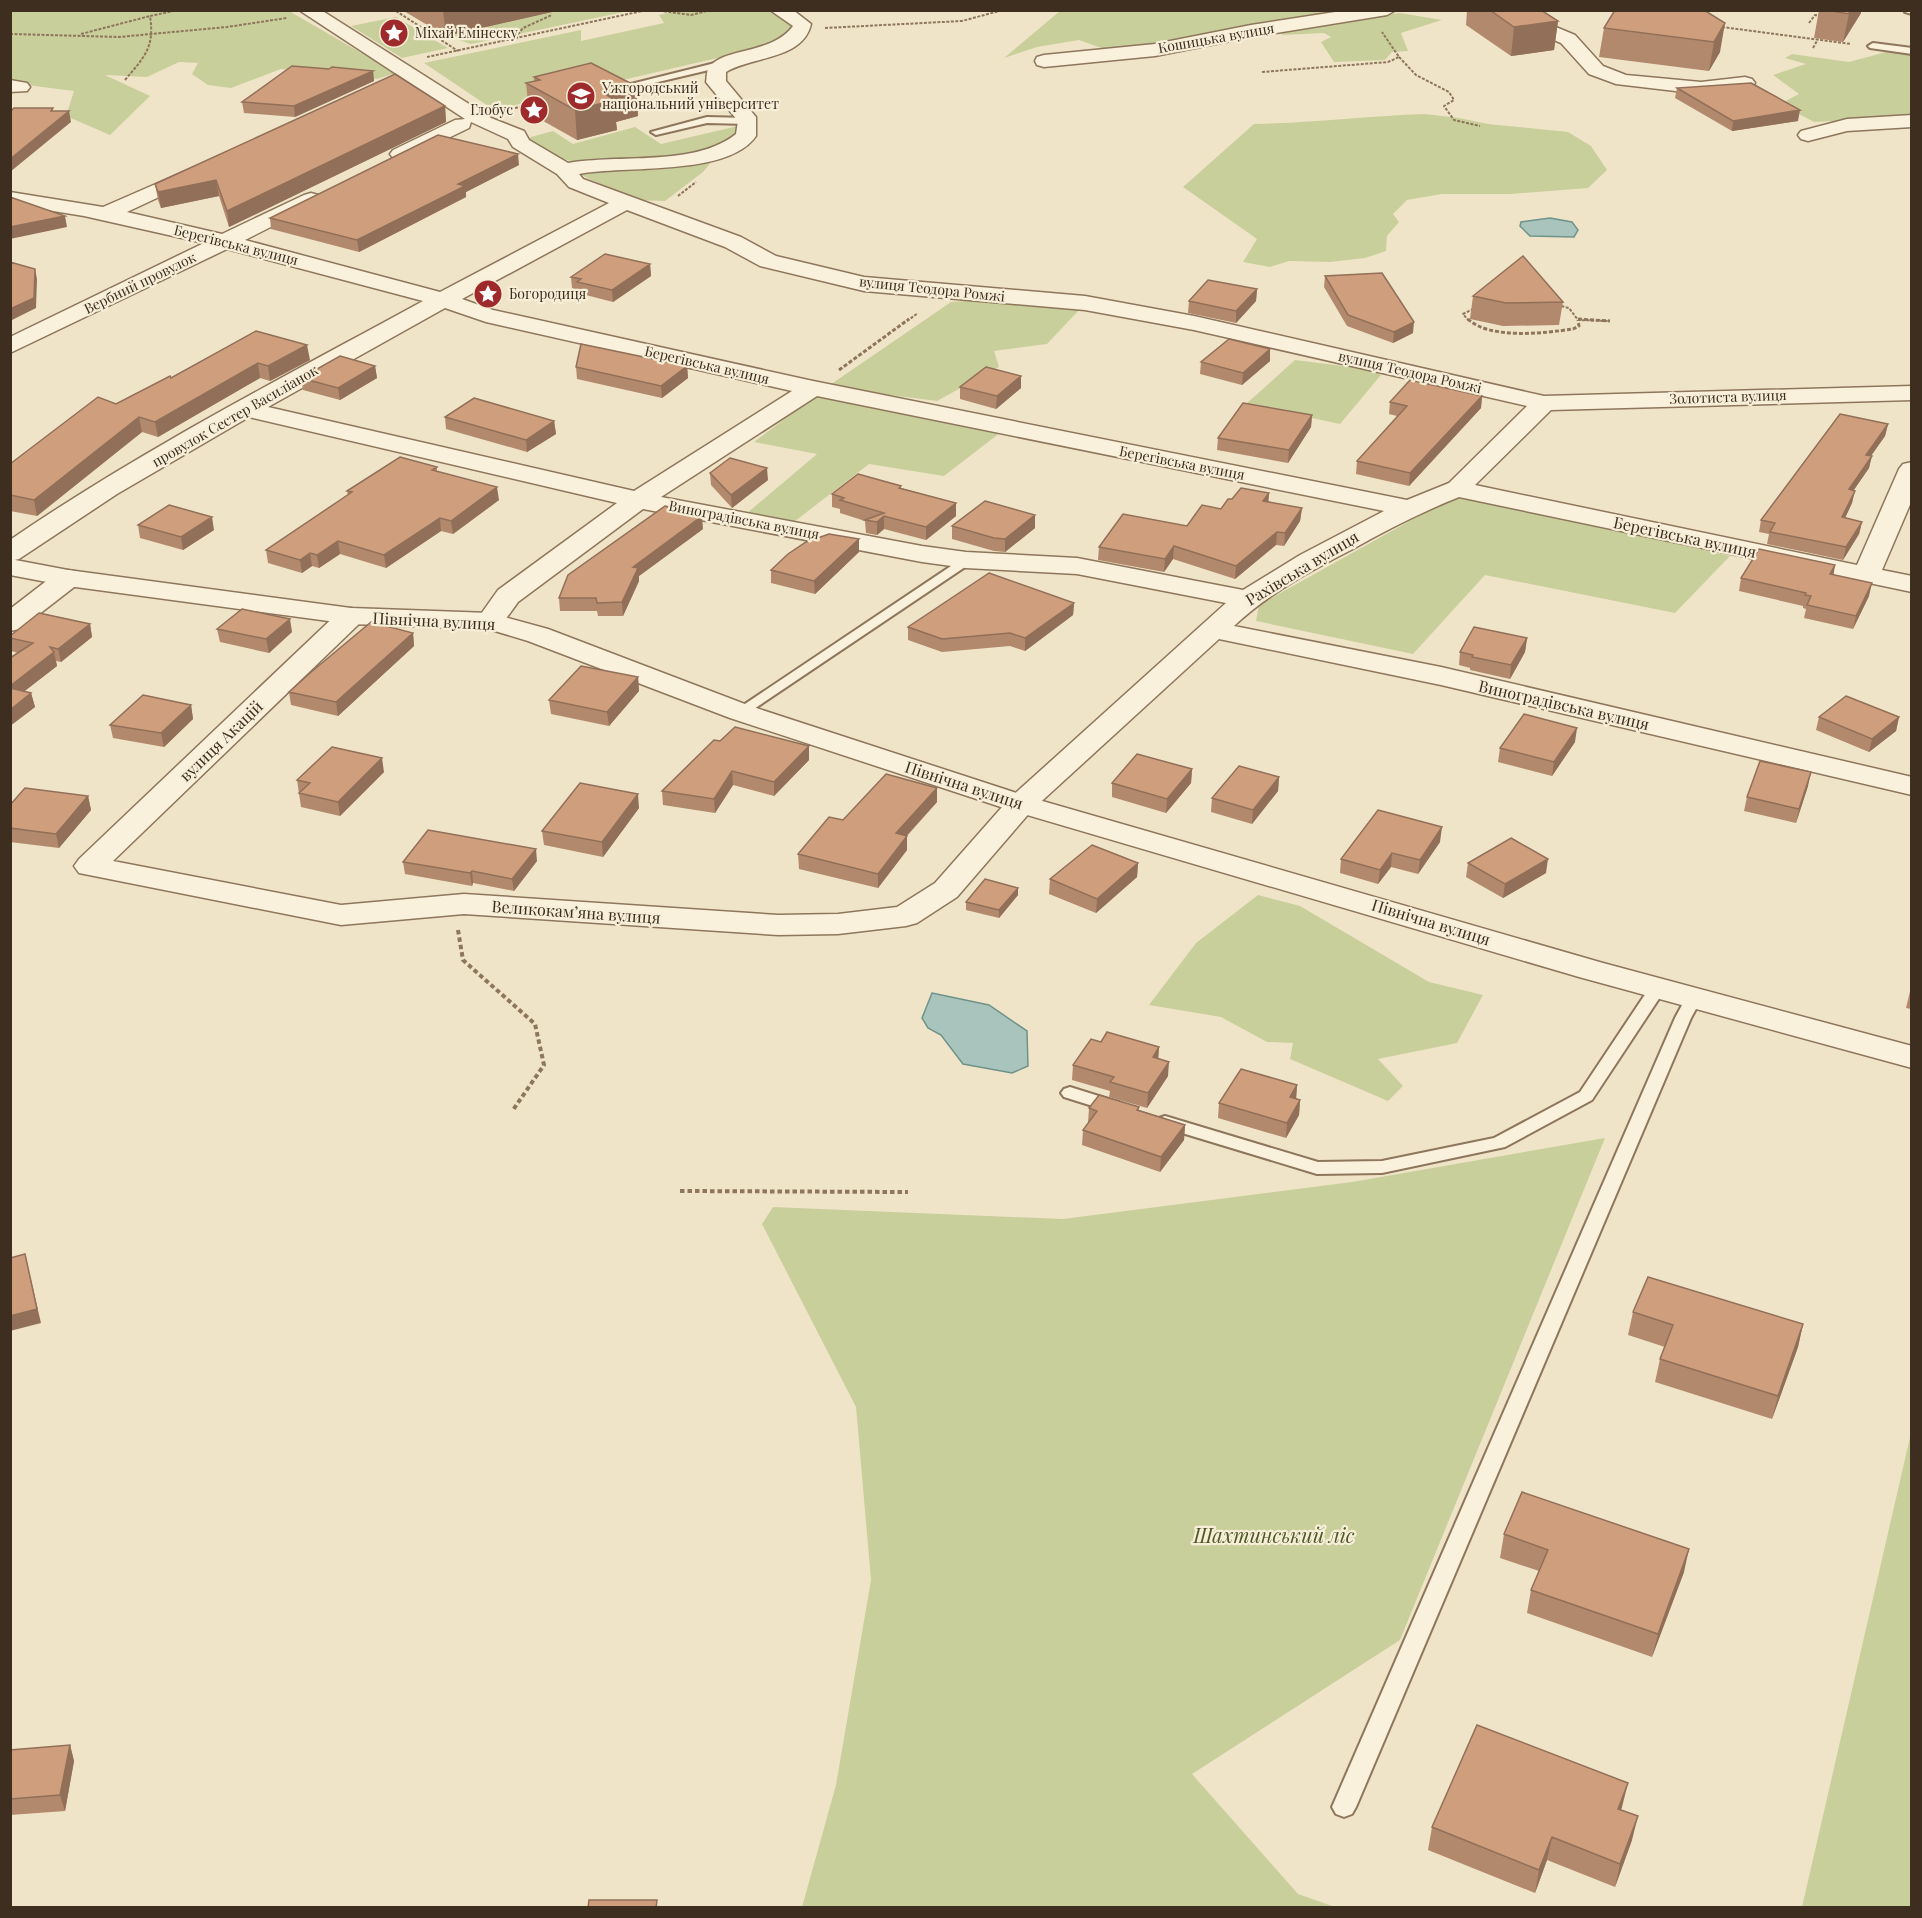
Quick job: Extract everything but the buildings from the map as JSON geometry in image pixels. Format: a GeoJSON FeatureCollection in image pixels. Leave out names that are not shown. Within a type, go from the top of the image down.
{"type":"FeatureCollection","features":[{"type":"Feature","properties":{"kind":"street"},"geometry":{"type":"LineString","coordinates":[[564,170],[588,166],[649,165],[701,157],[726,150],[742,142],[748,132],[748,121],[716,82],[717,70],[726,63],[790,42],[802,27],[793,17],[779,10]]}},
{"type":"Feature","properties":{"kind":"street","name":"Кошицька вулиця"},"geometry":{"type":"LineString","coordinates":[[1044,61],[1155,50],[1251,31],[1387,10]]}},
{"type":"Feature","properties":{"kind":"street"},"geometry":{"type":"LineString","coordinates":[[1514,10],[1544,29],[1568,39],[1596,70],[1623,80],[1701,88],[1745,83]]}},
{"type":"Feature","properties":{"kind":"street","name":"вулиця Теодора Ромжі"},"geometry":{"type":"LineString","coordinates":[[311,12],[394,75],[484,122],[516,135],[520,143],[564,170],[576,183],[733,242],[768,261],[864,284],[1085,303],[1194,323],[1544,403]]}},
{"type":"Feature","properties":{"kind":"street"},"geometry":{"type":"LineString","coordinates":[[1808,135],[1848,125],[1911,122]]}},
{"type":"Feature","properties":{"kind":"street"},"geometry":{"type":"LineString","coordinates":[[385,162],[462,124]]}},
{"type":"Feature","properties":{"kind":"street"},"geometry":{"type":"LineString","coordinates":[[105,214],[210,166]]}},
{"type":"Feature","properties":{"kind":"street","name":"Вербний провулок"},"geometry":{"type":"LineString","coordinates":[[10,346],[332,188]]}},
{"type":"Feature","properties":{"kind":"street","name":"Берегівська вулиця"},"geometry":{"type":"LineString","coordinates":[[10,198],[105,214],[226,242],[444,299],[486,315],[813,388],[1408,508]]}},
{"type":"Feature","properties":{"kind":"street","name":"провулок Сестер Василіанок"},"geometry":{"type":"LineString","coordinates":[[10,554],[63,515],[246,409],[624,202]]}},
{"type":"Feature","properties":{"kind":"street"},"geometry":{"type":"LineString","coordinates":[[490,621],[508,596],[638,500],[813,388]]}},
{"type":"Feature","properties":{"kind":"street","name":"Золотиста вулиця"},"geometry":{"type":"LineString","coordinates":[[1544,403],[1911,393]]}},
{"type":"Feature","properties":{"kind":"street","name":"Рахівська вулиця"},"geometry":{"type":"LineString","coordinates":[[1021,804],[1215,630],[1246,599],[1309,561],[1408,508],[1458,488],[1544,403]]}},
{"type":"Feature","properties":{"kind":"street","name":"Виноградівська вулиця"},"geometry":{"type":"LineString","coordinates":[[246,409],[638,500],[922,554],[966,560],[1077,566],[1246,599]]}},
{"type":"Feature","properties":{"kind":"street"},"geometry":{"type":"LineString","coordinates":[[1866,575],[1911,469]]}},
{"type":"Feature","properties":{"kind":"street","name":"Берегівська вулиця"},"geometry":{"type":"LineString","coordinates":[[1458,488],[1911,584]]}},
{"type":"Feature","properties":{"kind":"street","name":"Північна вулиця"},"geometry":{"type":"LineString","coordinates":[[10,567],[68,578],[351,616],[490,621],[538,635],[740,712],[1021,804],[1658,988],[1911,1057]]}},
{"type":"Feature","properties":{"kind":"street"},"geometry":{"type":"LineString","coordinates":[[10,623],[68,578]]}},
{"type":"Feature","properties":{"kind":"street","name":"вулиця Акацій"},"geometry":{"type":"LineString","coordinates":[[90,866],[351,616]]}},
{"type":"Feature","properties":{"kind":"street","name":"Виноградівська вулиця"},"geometry":{"type":"LineString","coordinates":[[1215,630],[1441,676],[1911,786]]}},
{"type":"Feature","properties":{"kind":"street","name":"Великокамʼяна вулиця"},"geometry":{"type":"LineString","coordinates":[[90,866],[341,915],[464,904],[778,925],[838,924],[906,916],[946,890],[1021,804]]}},
{"type":"Feature","properties":{"kind":"lane"},"geometry":{"type":"LineString","coordinates":[[1873,46],[1911,51]]}},
{"type":"Feature","properties":{"kind":"lane"},"geometry":{"type":"LineString","coordinates":[[620,88],[726,63]]}},
{"type":"Feature","properties":{"kind":"lane"},"geometry":{"type":"LineString","coordinates":[[656,132],[707,120],[748,121]]}},
{"type":"Feature","properties":{"kind":"lane"},"geometry":{"type":"LineString","coordinates":[[740,712],[966,560]]}},
{"type":"Feature","properties":{"kind":"lane"},"geometry":{"type":"LineString","coordinates":[[1070,1093],[1317,1168],[1382,1167],[1499,1143],[1586,1096],[1658,988]]}},
{"type":"Feature","properties":{"kind":"lane"},"geometry":{"type":"LineString","coordinates":[[1344,1807],[1678,1029],[1694,998]]}},
{"type":"Feature","properties":{"kind":"path"},"geometry":{"type":"LineString","coordinates":[[75,36],[178,10]]}},
{"type":"Feature","properties":{"kind":"path"},"geometry":{"type":"LineString","coordinates":[[394,75],[458,51],[647,10]]}},
{"type":"Feature","properties":{"kind":"path"},"geometry":{"type":"LineString","coordinates":[[655,10],[691,15],[711,10]]}},
{"type":"Feature","properties":{"kind":"path"},"geometry":{"type":"LineString","coordinates":[[802,27],[851,28],[962,21],[1003,10]]}},
{"type":"Feature","properties":{"kind":"path"},"geometry":{"type":"LineString","coordinates":[[1608,10],[1620,12]]}},
{"type":"Feature","properties":{"kind":"path"},"geometry":{"type":"LineString","coordinates":[[396,11],[458,51]]}},
{"type":"Feature","properties":{"kind":"path"},"geometry":{"type":"LineString","coordinates":[[10,34],[154,35],[227,27],[311,12]]}},
{"type":"Feature","properties":{"kind":"path"},"geometry":{"type":"LineString","coordinates":[[1365,14],[1416,75],[1449,92],[1454,100],[1444,106],[1454,120],[1480,126]]}},
{"type":"Feature","properties":{"kind":"path"},"geometry":{"type":"LineString","coordinates":[[515,39],[523,28],[552,15]]}},
{"type":"Feature","properties":{"kind":"path"},"geometry":{"type":"LineString","coordinates":[[1809,23],[1815,15],[1827,17]]}},
{"type":"Feature","properties":{"kind":"path"},"geometry":{"type":"LineString","coordinates":[[125,80],[153,45],[154,35],[150,16]]}},
{"type":"Feature","properties":{"kind":"path"},"geometry":{"type":"LineString","coordinates":[[1713,26],[1873,46]]}},
{"type":"Feature","properties":{"kind":"path"},"geometry":{"type":"LineString","coordinates":[[482,30],[502,42]]}},
{"type":"Feature","properties":{"kind":"path"},"geometry":{"type":"LineString","coordinates":[[1813,48],[1818,39]]}},
{"type":"Feature","properties":{"kind":"path"},"geometry":{"type":"LineString","coordinates":[[1262,72],[1388,62],[1399,57]]}},
{"type":"Feature","properties":{"kind":"path"},"geometry":{"type":"LineString","coordinates":[[515,109],[536,104]]}},
{"type":"Feature","properties":{"kind":"path"},"geometry":{"type":"LineString","coordinates":[[813,388],[948,291]]}},
{"type":"Feature","properties":{"kind":"path"},"geometry":{"type":"LineString","coordinates":[[1477,307],[1463,314],[1467,322],[1478,328],[1498,332],[1573,329],[1579,326],[1578,320],[1569,308],[1551,304]]}},
{"type":"Feature","properties":{"kind":"path"},"geometry":{"type":"LineString","coordinates":[[1578,320],[1610,321]]}},
{"type":"Feature","properties":{"kind":"path"},"geometry":{"type":"LineString","coordinates":[[479,905],[457,927],[463,960],[535,1024],[544,1065],[513,1110]]}},
{"type":"Feature","properties":{"kind":"path"},"geometry":{"type":"LineString","coordinates":[[680,1191],[908,1192]]}},
{"type":"Feature","properties":{"kind":"green space"},"geometry":{"type":"Polygon","coordinates":[[[11,10],[289,11],[396,73],[377,79],[281,69],[231,88],[208,85],[192,74],[198,63],[179,62],[147,77],[105,75],[150,96],[110,135],[66,116],[74,91],[11,83],[11,10]]]}},
{"type":"Feature","properties":{"kind":"green space"},"geometry":{"type":"Polygon","coordinates":[[[561,10],[629,11],[471,44],[446,36],[561,10]]]}},
{"type":"Feature","properties":{"kind":"green space"},"geometry":{"type":"Polygon","coordinates":[[[675,11],[768,11],[792,25],[789,37],[756,49],[494,110],[424,63],[581,30],[581,41],[664,23],[659,15],[675,11]]]}},
{"type":"Feature","properties":{"kind":"green space"},"geometry":{"type":"Polygon","coordinates":[[[1060,11],[1374,11],[1168,45],[1110,51],[1079,40],[1037,47],[1004,58],[1060,11]]]}},
{"type":"Feature","properties":{"kind":"green space"},"geometry":{"type":"Polygon","coordinates":[[[1400,13],[1442,20],[1401,33],[1408,51],[1392,52],[1385,60],[1334,62],[1321,42],[1331,37],[1324,33],[1283,35],[1281,33],[1284,29],[1400,13]]]}},
{"type":"Feature","properties":{"kind":"green space"},"geometry":{"type":"Polygon","coordinates":[[[396,17],[448,48],[402,58],[351,26],[396,17]]]}},
{"type":"Feature","properties":{"kind":"green space"},"geometry":{"type":"Polygon","coordinates":[[[1886,52],[1911,53],[1911,117],[1814,122],[1780,104],[1799,94],[1773,75],[1806,64],[1785,58],[1792,54],[1849,62],[1886,52]]]}},
{"type":"Feature","properties":{"kind":"green space"},"geometry":{"type":"Polygon","coordinates":[[[1425,114],[1488,124],[1568,132],[1591,146],[1607,170],[1588,188],[1511,194],[1442,194],[1407,200],[1393,214],[1399,222],[1387,236],[1386,251],[1365,258],[1330,262],[1289,261],[1270,267],[1243,262],[1257,239],[1183,187],[1254,124],[1425,114]]]}},
{"type":"Feature","properties":{"kind":"green space"},"geometry":{"type":"Polygon","coordinates":[[[738,126],[737,137],[729,143],[666,160],[577,162],[556,158],[526,141],[531,137],[553,131],[573,144],[635,127],[661,144],[738,126]]]}},
{"type":"Feature","properties":{"kind":"green space"},"geometry":{"type":"Polygon","coordinates":[[[712,161],[703,172],[665,201],[633,200],[579,174],[659,169],[712,161]]]}},
{"type":"Feature","properties":{"kind":"green space"},"geometry":{"type":"Polygon","coordinates":[[[980,300],[1079,310],[1047,344],[994,351],[999,367],[937,401],[827,387],[951,302],[980,300]]]}},
{"type":"Feature","properties":{"kind":"green space"},"geometry":{"type":"Polygon","coordinates":[[[1295,360],[1367,369],[1381,375],[1340,424],[1246,404],[1295,360]]]}},
{"type":"Feature","properties":{"kind":"green space"},"geometry":{"type":"Polygon","coordinates":[[[818,394],[1001,432],[944,476],[869,464],[790,525],[746,514],[817,454],[754,442],[818,394]]]}},
{"type":"Feature","properties":{"kind":"green space"},"geometry":{"type":"Polygon","coordinates":[[[1465,495],[1730,556],[1675,613],[1485,575],[1413,654],[1256,621],[1259,605],[1424,513],[1465,495]]]}},
{"type":"Feature","properties":{"kind":"green space"},"geometry":{"type":"Polygon","coordinates":[[[1258,895],[1300,906],[1429,982],[1483,995],[1457,1043],[1378,1059],[1403,1086],[1388,1101],[1290,1059],[1293,1043],[1267,1042],[1221,1017],[1149,1005],[1196,943],[1258,895]]]}},
{"type":"Feature","properties":{"kind":"green space","name":"Шахтинський ліс"},"geometry":{"type":"Polygon","coordinates":[[[1605,1138],[1400,1640],[1192,1774],[1298,1894],[1335,1907],[802,1907],[836,1785],[871,1580],[856,1407],[762,1224],[773,1207],[1063,1219],[1352,1182],[1605,1138]]]}},
{"type":"Feature","properties":{"kind":"green space"},"geometry":{"type":"Polygon","coordinates":[[[1911,1433],[1911,1907],[1802,1907],[1911,1433]]]}},
{"type":"Feature","properties":{"kind":"water"},"geometry":{"type":"Polygon","coordinates":[[[1550,218],[1572,222],[1578,230],[1574,237],[1530,236],[1520,226],[1521,222],[1550,218]]]}},
{"type":"Feature","properties":{"kind":"water"},"geometry":{"type":"Polygon","coordinates":[[[932,993],[989,1005],[1027,1031],[1028,1066],[1012,1073],[963,1064],[941,1035],[928,1028],[922,1018],[932,993]]]}},
{"type":"Feature","properties":{"kind":"place","name":"Міхай Емінеску"},"geometry":{"type":"Point","coordinates":[394,33]}},
{"type":"Feature","properties":{"kind":"place","name":"Ужгородський національний університет"},"geometry":{"type":"Point","coordinates":[581,96]}},
{"type":"Feature","properties":{"kind":"place","name":"Глобус"},"geometry":{"type":"Point","coordinates":[534,110]}},
{"type":"Feature","properties":{"kind":"place","name":"Богородиця"},"geometry":{"type":"Point","coordinates":[488,294]}}]}
